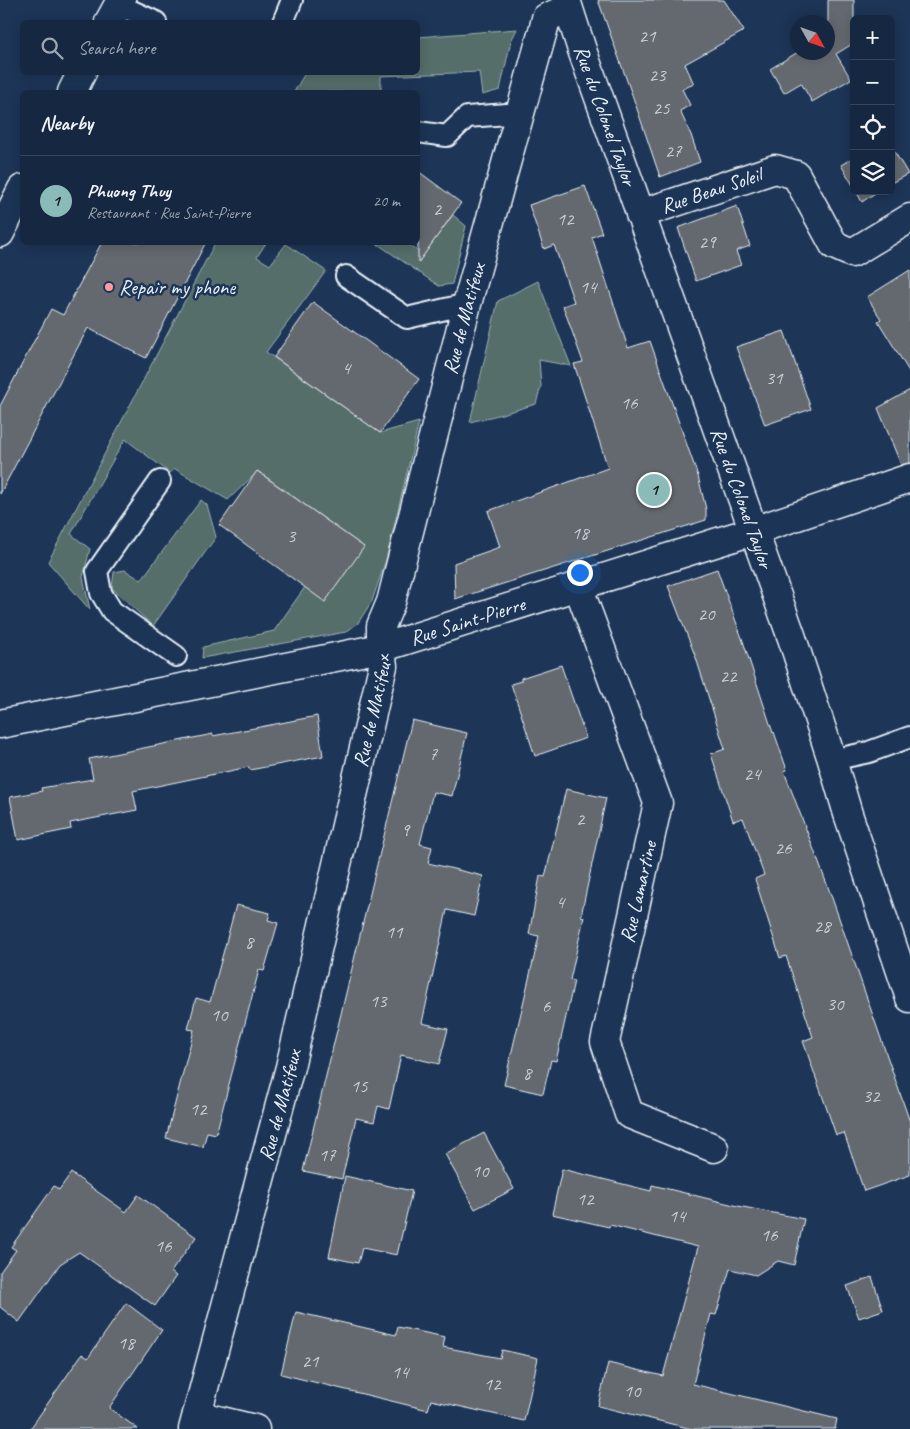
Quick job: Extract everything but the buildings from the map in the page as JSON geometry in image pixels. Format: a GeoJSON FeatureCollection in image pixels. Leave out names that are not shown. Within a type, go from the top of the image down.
{"type":"FeatureCollection","features":[{"type":"Feature","properties":{"kind":"street","name":"Rue de Matifeux"},"geometry":{"type":"LineString","coordinates":[[195,1422],[290,1067],[383,666],[381,626],[391,602],[467,304],[546,18],[567,4]]}},
{"type":"Feature","properties":{"kind":"street","name":"Rue du Colonel Taylor"},"geometry":{"type":"LineString","coordinates":[[567,4],[752,531],[792,638],[848,814],[910,998]]}},
{"type":"Feature","properties":{"kind":"street"},"geometry":{"type":"LineString","coordinates":[[73,90],[80,75]]}},
{"type":"Feature","properties":{"kind":"street","name":"Rue Beau Soleil"},"geometry":{"type":"LineString","coordinates":[[640,214],[775,169],[796,175],[834,245],[852,253],[910,218]]}},
{"type":"Feature","properties":{"kind":"street"},"geometry":{"type":"LineString","coordinates":[[0,233],[20,193]]}},
{"type":"Feature","properties":{"kind":"street","name":"Rue Saint-Pierre"},"geometry":{"type":"LineString","coordinates":[[0,724],[381,648],[752,531],[910,478]]}},
{"type":"Feature","properties":{"kind":"street","name":"Rue Lamartine"},"geometry":{"type":"LineString","coordinates":[[578,586],[658,803],[605,1042],[629,1114],[714,1148]]}},
{"type":"Feature","properties":{"kind":"street"},"geometry":{"type":"LineString","coordinates":[[195,1422],[255,1429]]}},
{"type":"Feature","properties":{"kind":"lane"},"geometry":{"type":"LineString","coordinates":[[284,20],[292,0]]}},
{"type":"Feature","properties":{"kind":"lane"},"geometry":{"type":"LineString","coordinates":[[117,9],[150,20]]}},
{"type":"Feature","properties":{"kind":"lane"},"geometry":{"type":"LineString","coordinates":[[420,132],[447,136],[467,117],[521,113]]}},
{"type":"Feature","properties":{"kind":"lane"},"geometry":{"type":"LineString","coordinates":[[346,276],[407,318],[467,304]]}},
{"type":"Feature","properties":{"kind":"lane"},"geometry":{"type":"LineString","coordinates":[[160,480],[97,571],[100,592],[112,610],[176,656]]}},
{"type":"Feature","properties":{"kind":"lane"},"geometry":{"type":"LineString","coordinates":[[832,760],[869,752],[910,737]]}},
{"type":"Feature","properties":{"kind":"green space"},"geometry":{"type":"Polygon","coordinates":[[[517,29],[511,41],[500,90],[482,95],[479,72],[420,74],[420,37],[517,29]]]}},
{"type":"Feature","properties":{"kind":"green space"},"geometry":{"type":"Polygon","coordinates":[[[304,75],[406,75],[381,76],[381,90],[295,90],[304,75]]]}},
{"type":"Feature","properties":{"kind":"green space"},"geometry":{"type":"Polygon","coordinates":[[[453,215],[466,226],[452,284],[439,286],[379,245],[409,245],[423,255],[453,215]]]}},
{"type":"Feature","properties":{"kind":"green space"},"geometry":{"type":"Polygon","coordinates":[[[214,245],[265,245],[257,257],[270,265],[285,245],[287,245],[326,271],[266,352],[380,433],[419,422],[386,560],[372,601],[358,623],[346,632],[202,658],[203,647],[274,631],[305,587],[364,547],[258,471],[228,500],[175,469],[170,473],[125,439],[71,534],[90,549],[83,577],[90,610],[48,562],[214,245]]]}},
{"type":"Feature","properties":{"kind":"green space"},"geometry":{"type":"Polygon","coordinates":[[[538,281],[571,366],[539,360],[541,386],[536,404],[470,422],[498,301],[538,281]]]}},
{"type":"Feature","properties":{"kind":"green space"},"geometry":{"type":"Polygon","coordinates":[[[201,500],[207,505],[216,537],[153,626],[112,588],[114,572],[125,570],[141,580],[201,500]]]}},
{"type":"Feature","properties":{"kind":"place","name":"Repair my phone"},"geometry":{"type":"Point","coordinates":[109,287]}},
{"type":"Feature","properties":{"kind":"place","name":"Phuong Thuy"},"geometry":{"type":"Point","coordinates":[654,490]}}]}
